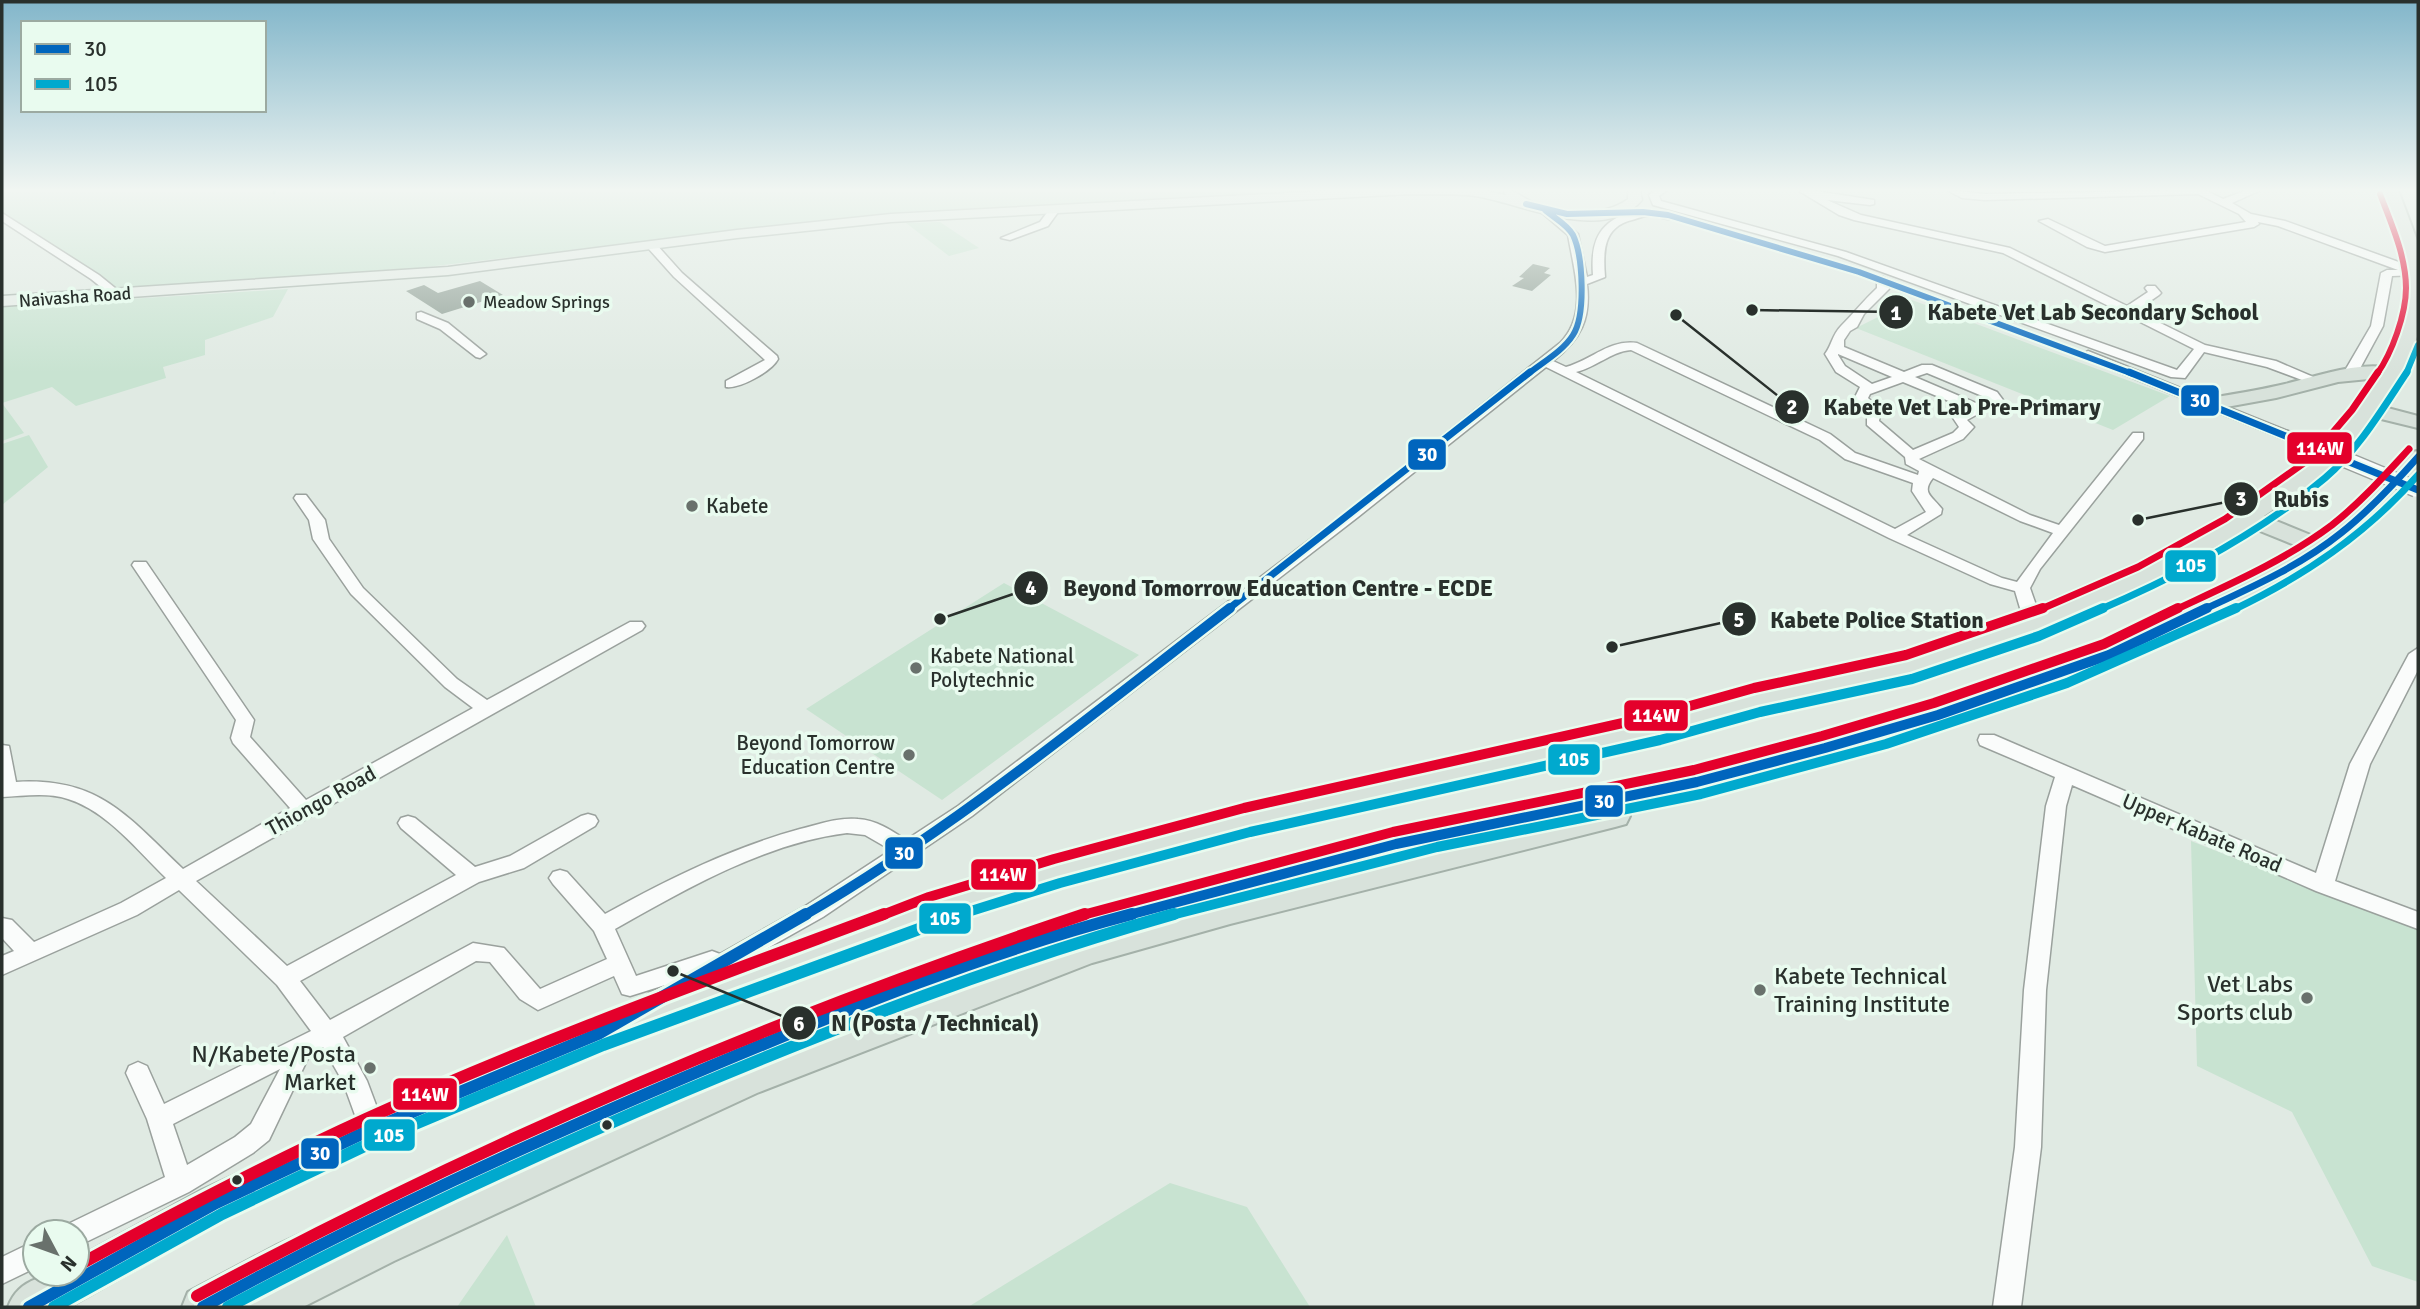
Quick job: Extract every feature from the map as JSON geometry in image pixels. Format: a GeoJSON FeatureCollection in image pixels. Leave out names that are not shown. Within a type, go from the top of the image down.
{"type":"FeatureCollection","features":[{"type":"Feature","properties":{"kind":"highway"},"geometry":{"type":"LineString","coordinates":[[29,1307],[216,1203],[372,1129],[598,1034],[933,909],[1057,871],[1247,820],[1657,728],[1758,701],[1909,667],[2034,625],[2143,578],[2248,518],[2319,467],[2368,409],[2400,359],[2410,330],[2418,288],[2412,251]]}},
{"type":"Feature","properties":{"kind":"highway"},"geometry":{"type":"LineString","coordinates":[[2210,404],[2350,373],[2392,374]]}},
{"type":"Feature","properties":{"kind":"highway"},"geometry":{"type":"LineString","coordinates":[[2368,409],[2418,422]]}},
{"type":"Feature","properties":{"kind":"highway"},"geometry":{"type":"LineString","coordinates":[[203,1307],[291,1259],[551,1134],[800,1030],[939,976],[1093,924],[1396,844],[1698,782],[1938,715],[2109,655],[2253,586],[2340,534],[2382,497],[2418,457]]}},
{"type":"Feature","properties":{"kind":"highway"},"geometry":{"type":"LineString","coordinates":[[2248,518],[2319,547]]}},
{"type":"Feature","properties":{"kind":"highway"},"geometry":{"type":"LineString","coordinates":[[260,1307],[380,1247],[744,1082],[1086,951],[1230,911],[1624,814],[1698,782]]}},
{"type":"Feature","properties":{"kind":"main road","name":"Naivasha Road"},"geometry":{"type":"LineString","coordinates":[[2,301],[394,276],[608,251]]}},
{"type":"Feature","properties":{"kind":"street"},"geometry":{"type":"LineString","coordinates":[[55,251],[116,294]]}},
{"type":"Feature","properties":{"kind":"street"},"geometry":{"type":"LineString","coordinates":[[657,251],[678,275],[772,359],[770,363],[731,384]]}},
{"type":"Feature","properties":{"kind":"street"},"geometry":{"type":"LineString","coordinates":[[598,1034],[815,911],[907,850],[1022,767],[1353,514],[1546,362],[1564,346],[1577,329],[1582,314],[1575,251]]}},
{"type":"Feature","properties":{"kind":"street"},"geometry":{"type":"LineString","coordinates":[[1580,282],[1599,277],[1596,251]]}},
{"type":"Feature","properties":{"kind":"street"},"geometry":{"type":"LineString","coordinates":[[1808,251],[2038,336],[2417,490]]}},
{"type":"Feature","properties":{"kind":"street"},"geometry":{"type":"LineString","coordinates":[[1814,251],[1886,270],[2176,374],[2180,375],[2201,348]]}},
{"type":"Feature","properties":{"kind":"street"},"geometry":{"type":"LineString","coordinates":[[2008,251],[2201,348],[2271,364],[2318,382]]}},
{"type":"Feature","properties":{"kind":"street"},"geometry":{"type":"LineString","coordinates":[[2358,251],[2416,272]]}},
{"type":"Feature","properties":{"kind":"street"},"geometry":{"type":"LineString","coordinates":[[2350,373],[2355,358],[2372,337],[2387,274],[2416,272]]}},
{"type":"Feature","properties":{"kind":"street"},"geometry":{"type":"LineString","coordinates":[[1867,391],[1867,386],[1835,364],[1832,354],[1839,346],[1838,340],[1846,328],[1853,324],[1859,312],[1883,289],[1882,280]]}},
{"type":"Feature","properties":{"kind":"street"},"geometry":{"type":"LineString","coordinates":[[2128,311],[2151,298],[2155,293],[2151,288]]}},
{"type":"Feature","properties":{"kind":"street"},"geometry":{"type":"LineString","coordinates":[[421,316],[444,326],[480,354]]}},
{"type":"Feature","properties":{"kind":"street"},"geometry":{"type":"LineString","coordinates":[[1565,371],[1585,366],[1612,348],[1633,346],[1816,433],[1850,456],[1923,475],[1947,478],[2025,519],[2062,531]]}},
{"type":"Feature","properties":{"kind":"street"},"geometry":{"type":"LineString","coordinates":[[1835,348],[1977,408]]}},
{"type":"Feature","properties":{"kind":"street"},"geometry":{"type":"LineString","coordinates":[[1546,362],[1895,535],[1996,581],[2022,588]]}},
{"type":"Feature","properties":{"kind":"street"},"geometry":{"type":"LineString","coordinates":[[1927,368],[1992,395],[1996,400],[1960,418],[1960,422],[1967,427],[1958,436],[1912,456],[1872,422],[1874,410],[1861,399],[1861,395],[1927,368]]}},
{"type":"Feature","properties":{"kind":"street"},"geometry":{"type":"LineString","coordinates":[[2034,625],[2022,588],[2033,568],[2138,436]]}},
{"type":"Feature","properties":{"kind":"street"},"geometry":{"type":"LineString","coordinates":[[1912,456],[1911,461],[1923,475]]}},
{"type":"Feature","properties":{"kind":"street"},"geometry":{"type":"LineString","coordinates":[[1895,535],[1933,514],[1934,509],[1919,491],[1923,475]]}},
{"type":"Feature","properties":{"kind":"street"},"geometry":{"type":"LineString","coordinates":[[301,498],[317,520],[321,539],[357,591],[450,683],[488,710]]}},
{"type":"Feature","properties":{"kind":"street"},"geometry":{"type":"LineString","coordinates":[[140,565],[246,720],[240,738],[304,811]]}},
{"type":"Feature","properties":{"kind":"street","name":"Thiongo Road"},"geometry":{"type":"LineString","coordinates":[[2,966],[129,909],[636,626]]}},
{"type":"Feature","properties":{"kind":"street"},"geometry":{"type":"LineString","coordinates":[[2323,885],[2360,764],[2418,654]]}},
{"type":"Feature","properties":{"kind":"street","name":"Upper Kabate Road"},"geometry":{"type":"LineString","coordinates":[[1987,740],[2323,885],[2418,921]]}},
{"type":"Feature","properties":{"kind":"street"},"geometry":{"type":"LineString","coordinates":[[2,751],[4,790],[35,788],[72,792],[111,813],[285,978],[327,1034],[355,1081],[372,1129]]}},
{"type":"Feature","properties":{"kind":"street"},"geometry":{"type":"LineString","coordinates":[[2007,1307],[2028,1147],[2035,990],[2056,806],[2065,775]]}},
{"type":"Feature","properties":{"kind":"street"},"geometry":{"type":"LineString","coordinates":[[285,978],[472,876],[517,862],[588,821]]}},
{"type":"Feature","properties":{"kind":"street"},"geometry":{"type":"LineString","coordinates":[[408,823],[472,876]]}},
{"type":"Feature","properties":{"kind":"street"},"geometry":{"type":"LineString","coordinates":[[603,926],[709,867],[811,833],[858,826],[869,828],[907,850]]}},
{"type":"Feature","properties":{"kind":"street"},"geometry":{"type":"LineString","coordinates":[[560,878],[603,926],[630,987],[748,948]]}},
{"type":"Feature","properties":{"kind":"street"},"geometry":{"type":"LineString","coordinates":[[2,925],[30,952]]}},
{"type":"Feature","properties":{"kind":"street"},"geometry":{"type":"LineString","coordinates":[[159,1119],[327,1034],[473,952],[496,954],[538,1000],[621,962]]}},
{"type":"Feature","properties":{"kind":"street"},"geometry":{"type":"LineString","coordinates":[[91,1226],[180,1183],[244,1145],[260,1132],[297,1061],[300,1047]]}},
{"type":"Feature","properties":{"kind":"street"},"geometry":{"type":"LineString","coordinates":[[138,1073],[159,1119],[180,1183]]}},
{"type":"Feature","properties":{"kind":"street"},"geometry":{"type":"LineString","coordinates":[[2,1271],[21,1261]]}},
{"type":"Feature","properties":{"kind":"green space"},"geometry":{"type":"Polygon","coordinates":[[[61,251],[564,251],[401,270],[119,289],[61,251]]]}},
{"type":"Feature","properties":{"kind":"green space"},"geometry":{"type":"Polygon","coordinates":[[[943,251],[967,251],[949,256],[943,251]]]}},
{"type":"Feature","properties":{"kind":"green space"},"geometry":{"type":"Polygon","coordinates":[[[288,289],[273,317],[205,340],[205,355],[163,367],[166,378],[76,406],[52,387],[2,403],[2,307],[288,289]]]}},
{"type":"Feature","properties":{"kind":"green space"},"geometry":{"type":"Polygon","coordinates":[[[1912,300],[2170,396],[2113,430],[1856,328],[1912,300]]]}},
{"type":"Feature","properties":{"kind":"green space"},"geometry":{"type":"Polygon","coordinates":[[[2,403],[24,433],[2,441],[2,403]]]}},
{"type":"Feature","properties":{"kind":"green space"},"geometry":{"type":"Polygon","coordinates":[[[29,435],[48,467],[2,505],[2,444],[29,435]]]}},
{"type":"Feature","properties":{"kind":"green space"},"geometry":{"type":"Polygon","coordinates":[[[1004,583],[1139,655],[942,800],[806,709],[1004,583]]]}},
{"type":"Feature","properties":{"kind":"green space","name":"Vet Labs Sports club"},"geometry":{"type":"Polygon","coordinates":[[[2191,841],[2418,930],[2418,1282],[2372,1266],[2292,1112],[2197,1066],[2191,841]]]}},
{"type":"Feature","properties":{"kind":"green space"},"geometry":{"type":"Polygon","coordinates":[[[1170,1183],[1247,1207],[1310,1307],[968,1307],[1170,1183]]]}},
{"type":"Feature","properties":{"kind":"green space"},"geometry":{"type":"Polygon","coordinates":[[[507,1235],[536,1307],[457,1307],[507,1235]]]}},
{"type":"Feature","properties":{"kind":"building"},"geometry":{"type":"Polygon","coordinates":[[[1533,264],[1550,268],[1544,273],[1551,275],[1532,291],[1512,286],[1524,278],[1519,277],[1533,264]]]}},
{"type":"Feature","properties":{"kind":"building"},"geometry":{"type":"Polygon","coordinates":[[[480,281],[503,295],[442,314],[406,291],[424,285],[438,293],[480,281]]]}},
{"type":"Feature","properties":{"kind":"transit line","name":"30"},"geometry":{"type":"LineString","coordinates":[[29,1307],[216,1203],[372,1129],[598,1034],[863,881],[965,811],[1353,514],[1568,342],[1579,323],[1583,302],[1576,251]]}},
{"type":"Feature","properties":{"kind":"transit line","name":"30"},"geometry":{"type":"LineString","coordinates":[[1793,251],[1954,305],[2047,340],[2418,490]]}},
{"type":"Feature","properties":{"kind":"transit line","name":"114W"},"geometry":{"type":"LineString","coordinates":[[91,1258],[211,1192],[367,1118],[594,1023],[929,897],[1054,859],[1244,808],[1654,716],[1754,688],[1906,655],[2030,614],[2138,567],[2225,519],[2311,458],[2352,410],[2390,354],[2398,327],[2406,288],[2399,251]]}},
{"type":"Feature","properties":{"kind":"transit line","name":"105"},"geometry":{"type":"LineString","coordinates":[[54,1307],[222,1214],[377,1140],[603,1045],[937,921],[1060,883],[1250,832],[1660,740],[1760,712],[1912,679],[2039,636],[2148,589],[2238,540],[2326,477],[2372,425],[2412,365],[2418,345]]}},
{"type":"Feature","properties":{"kind":"transit line","name":"114W"},"geometry":{"type":"LineString","coordinates":[[197,1296],[286,1248],[546,1123],[795,1018],[935,964],[1090,912],[1393,832],[1694,770],[1822,736],[1934,703],[2104,644],[2296,549],[2333,524],[2373,488],[2409,449]]}},
{"type":"Feature","properties":{"kind":"transit line","name":"30"},"geometry":{"type":"LineString","coordinates":[[203,1307],[291,1259],[551,1134],[800,1029],[939,976],[1093,924],[1396,844],[1697,782],[1825,748],[1938,715],[2109,655],[2254,586],[2302,559],[2340,534],[2382,497],[2418,457]]}},
{"type":"Feature","properties":{"kind":"transit line","name":"105"},"geometry":{"type":"LineString","coordinates":[[228,1307],[346,1245],[588,1133],[855,1020],[1001,966],[1137,924],[1324,874],[1437,847],[1763,779],[1947,726],[2067,683],[2227,613],[2311,568],[2368,526],[2418,475]]}},
{"type":"Feature","properties":{"kind":"place","name":"Meadow Springs"},"geometry":{"type":"Point","coordinates":[469,302]}},
{"type":"Feature","properties":{"kind":"place","name":"Kabete Vet Lab Secondary School"},"geometry":{"type":"Point","coordinates":[1752,310]}},
{"type":"Feature","properties":{"kind":"place","name":"Kabete Vet Lab Pre-Primary"},"geometry":{"type":"Point","coordinates":[1676,315]}},
{"type":"Feature","properties":{"kind":"place","name":"Kabete"},"geometry":{"type":"Point","coordinates":[692,506]}},
{"type":"Feature","properties":{"kind":"place","name":"Rubis"},"geometry":{"type":"Point","coordinates":[2138,520]}},
{"type":"Feature","properties":{"kind":"place","name":"Beyond Tomorrow Education Centre - ECDE"},"geometry":{"type":"Point","coordinates":[940,619]}},
{"type":"Feature","properties":{"kind":"place","name":"Kabete Police Station"},"geometry":{"type":"Point","coordinates":[1612,647]}},
{"type":"Feature","properties":{"kind":"place","name":"Kabete National Polytechnic"},"geometry":{"type":"Point","coordinates":[916,668]}},
{"type":"Feature","properties":{"kind":"place","name":"Beyond Tomorrow Education Centre"},"geometry":{"type":"Point","coordinates":[909,755]}},
{"type":"Feature","properties":{"kind":"place","name":"N (Posta / Technical)"},"geometry":{"type":"Point","coordinates":[673,971]}},
{"type":"Feature","properties":{"kind":"place","name":"Kabete Technical Training Institute"},"geometry":{"type":"Point","coordinates":[1760,990]}},
{"type":"Feature","properties":{"kind":"place","name":"Vet Labs Sports club"},"geometry":{"type":"Point","coordinates":[2307,998]}},
{"type":"Feature","properties":{"kind":"place","name":"N/Kabete/Posta Market"},"geometry":{"type":"Point","coordinates":[370,1068]}}]}
